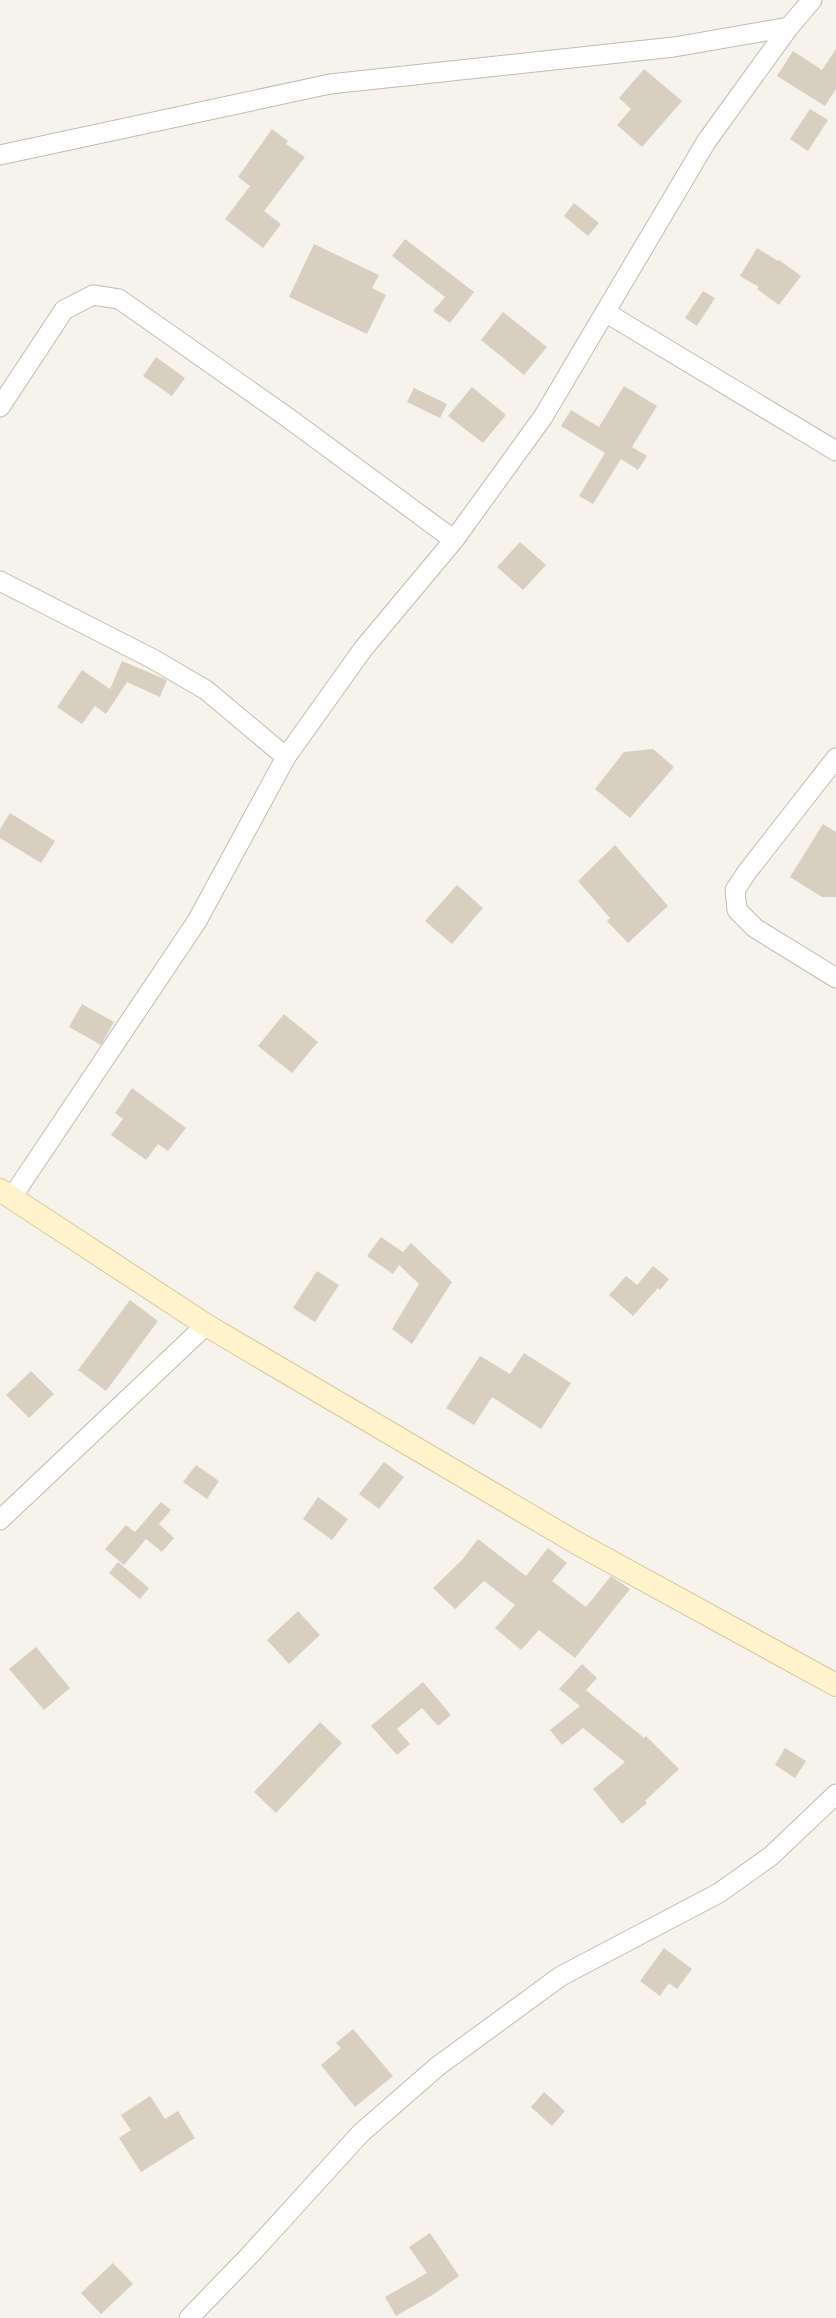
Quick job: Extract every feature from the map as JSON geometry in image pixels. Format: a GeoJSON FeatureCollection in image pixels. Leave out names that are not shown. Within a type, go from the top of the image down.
{"type":"FeatureCollection","features":[{"type":"Feature","properties":{"kind":"street"},"geometry":{"type":"LineString","coordinates":[[812,0],[789,27],[706,142],[543,417],[454,540],[363,649],[286,757],[198,921],[6,1194],[206,1325],[576,1542],[836,1685]]}},
{"type":"Feature","properties":{"kind":"street"},"geometry":{"type":"LineString","coordinates":[[0,155],[330,84],[674,47],[789,27]]}},
{"type":"Feature","properties":{"kind":"street"},"geometry":{"type":"LineString","coordinates":[[0,407],[64,310],[93,295],[119,299],[287,417],[454,540]]}},
{"type":"Feature","properties":{"kind":"street"},"geometry":{"type":"LineString","coordinates":[[605,312],[836,451]]}},
{"type":"Feature","properties":{"kind":"street"},"geometry":{"type":"LineString","coordinates":[[0,580],[153,659],[206,690],[286,757]]}},
{"type":"Feature","properties":{"kind":"street"},"geometry":{"type":"LineString","coordinates":[[836,758],[747,872],[735,890],[737,910],[755,928],[836,978]]}},
{"type":"Feature","properties":{"kind":"street"},"geometry":{"type":"LineString","coordinates":[[0,1520],[206,1325]]}},
{"type":"Feature","properties":{"kind":"street"},"geometry":{"type":"LineString","coordinates":[[188,2318],[249,2256],[361,2133],[438,2066],[561,1976],[719,1894],[770,1856],[836,1794]]}},
{"type":"Feature","properties":{"kind":"building"},"geometry":{"type":"Polygon","coordinates":[[[836,49],[836,89],[825,106],[777,76],[793,51],[822,70],[836,49]]]}},
{"type":"Feature","properties":{"kind":"building"},"geometry":{"type":"Polygon","coordinates":[[[644,69],[682,101],[642,147],[617,125],[631,109],[619,98],[644,69]]]}},
{"type":"Feature","properties":{"kind":"building"},"geometry":{"type":"Polygon","coordinates":[[[810,109],[828,120],[808,151],[790,139],[810,109]]]}},
{"type":"Feature","properties":{"kind":"building"},"geometry":{"type":"Polygon","coordinates":[[[272,129],[288,141],[286,144],[305,157],[264,211],[281,224],[263,248],[225,219],[250,186],[238,177],[272,129]]]}},
{"type":"Feature","properties":{"kind":"building"},"geometry":{"type":"Polygon","coordinates":[[[574,203],[599,223],[588,236],[564,216],[574,203]]]}},
{"type":"Feature","properties":{"kind":"building"},"geometry":{"type":"Polygon","coordinates":[[[405,239],[474,292],[450,323],[433,311],[445,297],[392,256],[405,239]]]}},
{"type":"Feature","properties":{"kind":"building"},"geometry":{"type":"Polygon","coordinates":[[[314,244],[379,275],[372,288],[386,295],[367,334],[289,297],[314,244]]]}},
{"type":"Feature","properties":{"kind":"building"},"geometry":{"type":"Polygon","coordinates":[[[757,248],[778,261],[779,260],[801,276],[779,305],[757,289],[759,287],[740,276],[757,248]]]}},
{"type":"Feature","properties":{"kind":"building"},"geometry":{"type":"Polygon","coordinates":[[[703,291],[715,298],[697,326],[685,318],[703,291]]]}},
{"type":"Feature","properties":{"kind":"building"},"geometry":{"type":"Polygon","coordinates":[[[503,312],[547,347],[524,375],[481,340],[503,312]]]}},
{"type":"Feature","properties":{"kind":"building"},"geometry":{"type":"Polygon","coordinates":[[[156,357],[185,378],[172,396],[143,376],[156,357]]]}},
{"type":"Feature","properties":{"kind":"building"},"geometry":{"type":"Polygon","coordinates":[[[624,386],[657,406],[632,447],[647,456],[638,470],[621,459],[593,504],[579,496],[605,453],[561,426],[571,410],[599,427],[624,386]]]}},
{"type":"Feature","properties":{"kind":"building"},"geometry":{"type":"Polygon","coordinates":[[[472,387],[506,415],[483,443],[448,416],[472,387]]]}},
{"type":"Feature","properties":{"kind":"building"},"geometry":{"type":"Polygon","coordinates":[[[414,388],[447,404],[440,418],[407,402],[414,388]]]}},
{"type":"Feature","properties":{"kind":"building"},"geometry":{"type":"Polygon","coordinates":[[[520,542],[546,565],[523,590],[497,567],[520,542]]]}},
{"type":"Feature","properties":{"kind":"building"},"geometry":{"type":"Polygon","coordinates":[[[122,661],[167,680],[160,697],[127,682],[106,714],[95,706],[82,724],[57,707],[82,670],[110,689],[122,661]]]}},
{"type":"Feature","properties":{"kind":"building"},"geometry":{"type":"Polygon","coordinates":[[[653,749],[674,767],[630,818],[595,789],[624,752],[653,749]]]}},
{"type":"Feature","properties":{"kind":"building"},"geometry":{"type":"Polygon","coordinates":[[[10,813],[55,841],[41,863],[0,838],[0,829],[10,813]]]}},
{"type":"Feature","properties":{"kind":"building"},"geometry":{"type":"Polygon","coordinates":[[[823,824],[836,832],[836,897],[822,897],[790,877],[823,824]]]}},
{"type":"Feature","properties":{"kind":"building"},"geometry":{"type":"Polygon","coordinates":[[[615,845],[668,906],[628,943],[607,921],[610,918],[578,881],[615,845]]]}},
{"type":"Feature","properties":{"kind":"building"},"geometry":{"type":"Polygon","coordinates":[[[457,885],[483,908],[452,944],[425,921],[457,885]]]}},
{"type":"Feature","properties":{"kind":"building"},"geometry":{"type":"Polygon","coordinates":[[[82,1004],[114,1022],[101,1045],[69,1027],[82,1004]]]}},
{"type":"Feature","properties":{"kind":"building"},"geometry":{"type":"Polygon","coordinates":[[[284,1014],[318,1042],[292,1073],[258,1046],[284,1014]]]}},
{"type":"Feature","properties":{"kind":"building"},"geometry":{"type":"Polygon","coordinates":[[[132,1088],[186,1128],[168,1151],[158,1144],[146,1160],[111,1135],[123,1119],[115,1113],[132,1088]]]}},
{"type":"Feature","properties":{"kind":"building"},"geometry":{"type":"Polygon","coordinates":[[[381,1237],[403,1252],[411,1243],[452,1282],[412,1344],[392,1329],[419,1284],[399,1265],[393,1274],[367,1256],[381,1237]]]}},
{"type":"Feature","properties":{"kind":"building"},"geometry":{"type":"Polygon","coordinates":[[[653,1266],[669,1279],[660,1290],[658,1288],[633,1316],[609,1295],[626,1276],[637,1285],[653,1266]]]}},
{"type":"Feature","properties":{"kind":"building"},"geometry":{"type":"Polygon","coordinates":[[[317,1271],[339,1285],[315,1322],[293,1308],[317,1271]]]}},
{"type":"Feature","properties":{"kind":"building"},"geometry":{"type":"Polygon","coordinates":[[[130,1300],[158,1321],[106,1391],[78,1370],[130,1300]]]}},
{"type":"Feature","properties":{"kind":"building"},"geometry":{"type":"Polygon","coordinates":[[[524,1353],[571,1383],[541,1429],[492,1397],[474,1425],[446,1408],[480,1356],[510,1374],[524,1353]]]}},
{"type":"Feature","properties":{"kind":"building"},"geometry":{"type":"Polygon","coordinates":[[[31,1371],[54,1394],[29,1418],[6,1395],[31,1371]]]}},
{"type":"Feature","properties":{"kind":"building"},"geometry":{"type":"Polygon","coordinates":[[[384,1462],[404,1477],[379,1509],[359,1494],[384,1462]]]}},
{"type":"Feature","properties":{"kind":"building"},"geometry":{"type":"Polygon","coordinates":[[[196,1465],[219,1481],[207,1499],[183,1482],[196,1465]]]}},
{"type":"Feature","properties":{"kind":"building"},"geometry":{"type":"Polygon","coordinates":[[[318,1497],[348,1519],[332,1540],[303,1519],[318,1497]]]}},
{"type":"Feature","properties":{"kind":"building"},"geometry":{"type":"Polygon","coordinates":[[[161,1502],[171,1510],[159,1524],[174,1538],[162,1552],[146,1539],[124,1565],[105,1549],[126,1525],[135,1532],[161,1502]]]}},
{"type":"Feature","properties":{"kind":"building"},"geometry":{"type":"Polygon","coordinates":[[[478,1539],[526,1576],[548,1548],[567,1563],[552,1581],[586,1607],[611,1576],[630,1589],[575,1658],[539,1630],[521,1650],[495,1628],[515,1605],[484,1581],[455,1609],[433,1588],[462,1560],[478,1539]]]}},
{"type":"Feature","properties":{"kind":"building"},"geometry":{"type":"Polygon","coordinates":[[[118,1562],[149,1588],[140,1599],[109,1573],[118,1562]]]}},
{"type":"Feature","properties":{"kind":"building"},"geometry":{"type":"Polygon","coordinates":[[[298,1611],[320,1635],[289,1664],[267,1640],[298,1611]]]}},
{"type":"Feature","properties":{"kind":"building"},"geometry":{"type":"Polygon","coordinates":[[[36,1647],[70,1688],[44,1710],[9,1669],[36,1647]]]}},
{"type":"Feature","properties":{"kind":"building"},"geometry":{"type":"Polygon","coordinates":[[[582,1664],[597,1678],[586,1690],[644,1738],[646,1736],[679,1769],[645,1801],[647,1803],[622,1824],[593,1789],[625,1762],[583,1728],[562,1745],[550,1730],[580,1706],[559,1689],[582,1664]]]}},
{"type":"Feature","properties":{"kind":"building"},"geometry":{"type":"Polygon","coordinates":[[[423,1682],[451,1715],[438,1726],[422,1708],[397,1729],[410,1744],[397,1755],[371,1726],[423,1682]]]}},
{"type":"Feature","properties":{"kind":"building"},"geometry":{"type":"Polygon","coordinates":[[[320,1722],[342,1743],[276,1813],[254,1792],[320,1722]]]}},
{"type":"Feature","properties":{"kind":"building"},"geometry":{"type":"Polygon","coordinates":[[[785,1748],[806,1761],[795,1778],[775,1765],[785,1748]]]}},
{"type":"Feature","properties":{"kind":"building"},"geometry":{"type":"Polygon","coordinates":[[[664,1948],[692,1969],[677,1989],[669,1983],[660,1996],[640,1981],[664,1948]]]}},
{"type":"Feature","properties":{"kind":"building"},"geometry":{"type":"Polygon","coordinates":[[[353,2029],[393,2076],[355,2107],[321,2065],[341,2048],[336,2043],[353,2029]]]}},
{"type":"Feature","properties":{"kind":"building"},"geometry":{"type":"Polygon","coordinates":[[[544,2092],[565,2111],[552,2126],[531,2107],[544,2092]]]}},
{"type":"Feature","properties":{"kind":"building"},"geometry":{"type":"Polygon","coordinates":[[[150,2096],[165,2119],[178,2111],[195,2138],[141,2172],[119,2138],[131,2130],[121,2115],[150,2096]]]}},
{"type":"Feature","properties":{"kind":"building"},"geometry":{"type":"Polygon","coordinates":[[[430,2233],[459,2276],[434,2294],[396,2316],[385,2297],[427,2273],[409,2247],[430,2233]]]}},
{"type":"Feature","properties":{"kind":"building"},"geometry":{"type":"Polygon","coordinates":[[[113,2263],[133,2284],[101,2314],[81,2293],[113,2263]]]}}]}
